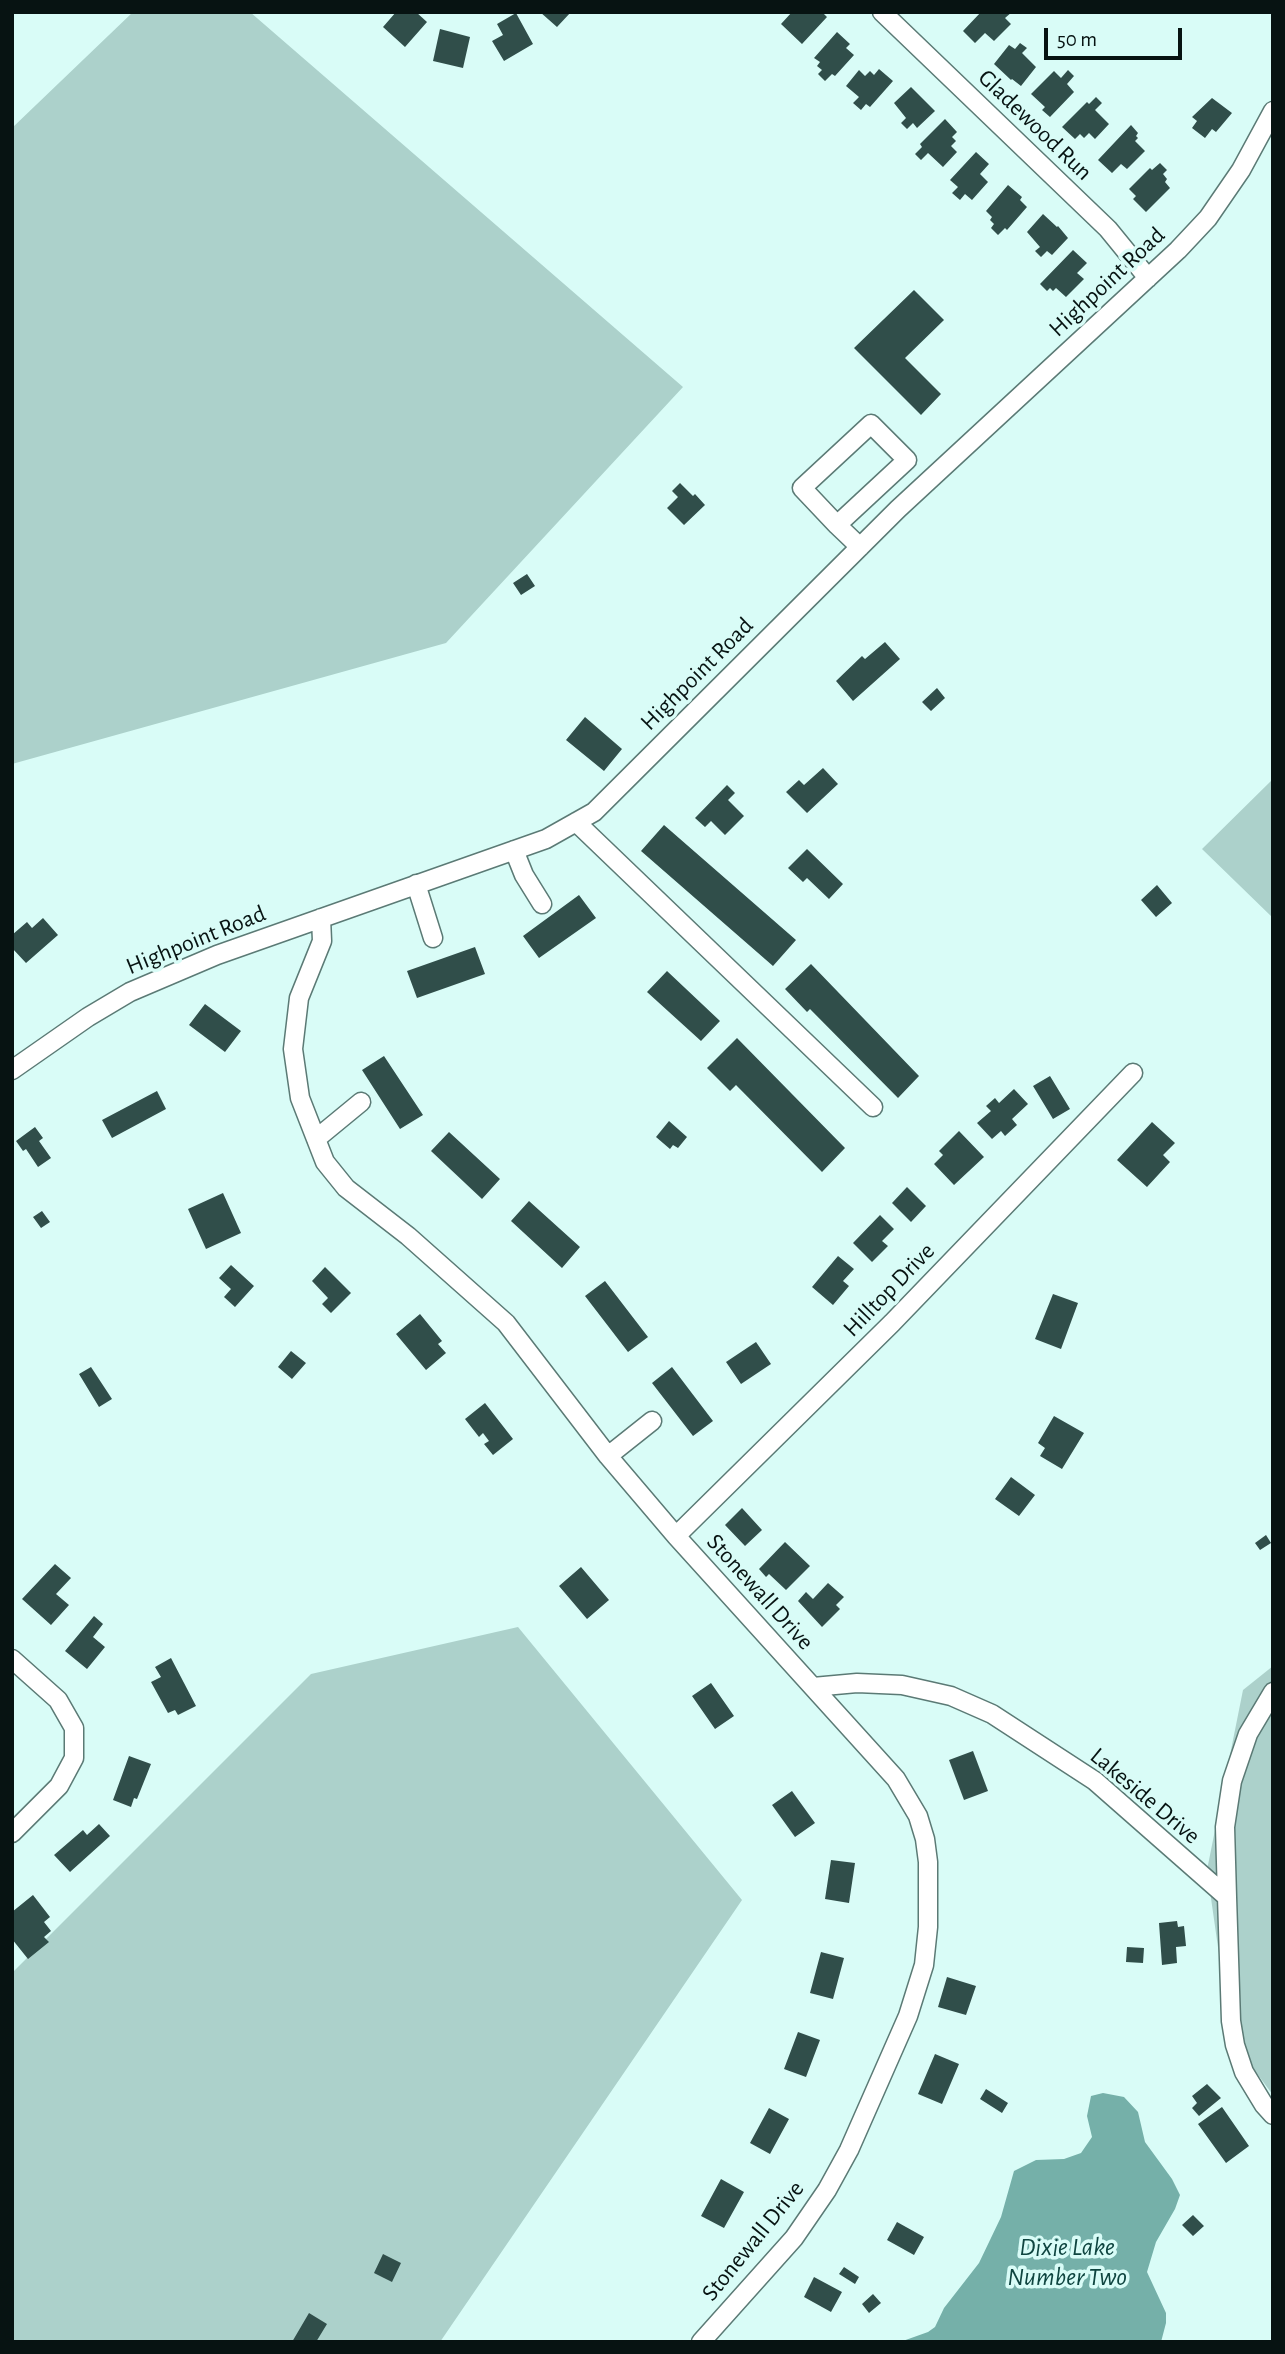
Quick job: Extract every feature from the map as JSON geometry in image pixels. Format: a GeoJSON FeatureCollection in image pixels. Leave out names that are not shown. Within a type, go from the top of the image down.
{"type":"FeatureCollection","features":[{"type":"Feature","properties":{"kind":"street","name":"Gladewood Run"},"geometry":{"type":"LineString","coordinates":[[883,12],[1108,229],[1148,278]]}},
{"type":"Feature","properties":{"kind":"street","name":"Highpoint Road"},"geometry":{"type":"LineString","coordinates":[[12,1070],[88,1017],[130,992],[217,955],[546,839],[594,812],[860,547],[1148,278],[1208,218],[1241,170],[1273,111]]}},
{"type":"Feature","properties":{"kind":"street"},"geometry":{"type":"LineString","coordinates":[[837,525],[907,460],[871,424],[802,488],[837,525],[860,547]]}},
{"type":"Feature","properties":{"kind":"street"},"geometry":{"type":"LineString","coordinates":[[576,822],[873,1107]]}},
{"type":"Feature","properties":{"kind":"street"},"geometry":{"type":"LineString","coordinates":[[514,850],[524,875],[542,904]]}},
{"type":"Feature","properties":{"kind":"street"},"geometry":{"type":"LineString","coordinates":[[416,884],[433,938]]}},
{"type":"Feature","properties":{"kind":"street","name":"Stonewall Drive"},"geometry":{"type":"LineString","coordinates":[[321,918],[322,940],[299,998],[293,1049],[300,1098],[325,1162],[346,1188],[408,1236],[506,1323],[608,1456],[676,1536],[896,1779],[918,1816],[925,1839],[928,1862],[928,1927],[924,1965],[908,2016],[849,2150],[827,2190],[794,2238],[701,2342]]}},
{"type":"Feature","properties":{"kind":"street","name":"Hilltop Drive"},"geometry":{"type":"LineString","coordinates":[[676,1536],[892,1323],[1133,1073]]}},
{"type":"Feature","properties":{"kind":"street"},"geometry":{"type":"LineString","coordinates":[[316,1139],[360,1102]]}},
{"type":"Feature","properties":{"kind":"street"},"geometry":{"type":"LineString","coordinates":[[608,1456],[652,1422]]}},
{"type":"Feature","properties":{"kind":"street"},"geometry":{"type":"LineString","coordinates":[[12,1659],[58,1700],[74,1728],[74,1758],[59,1786],[12,1833]]}},
{"type":"Feature","properties":{"kind":"street","name":"Lakeside Drive"},"geometry":{"type":"LineString","coordinates":[[813,1687],[857,1683],[902,1685],[951,1696],[992,1714],[1095,1781],[1227,1897]]}},
{"type":"Feature","properties":{"kind":"street"},"geometry":{"type":"LineString","coordinates":[[1273,1692],[1248,1734],[1231,1781],[1225,1827],[1231,2021],[1244,2072],[1273,2115]]}},
{"type":"Feature","properties":{"kind":"green space"},"geometry":{"type":"Polygon","coordinates":[[[133,12],[250,12],[683,387],[446,643],[12,764],[12,128],[133,12]]]}},
{"type":"Feature","properties":{"kind":"green space"},"geometry":{"type":"Polygon","coordinates":[[[1273,779],[1273,918],[1202,849],[1273,779]]]}},
{"type":"Feature","properties":{"kind":"green space"},"geometry":{"type":"Polygon","coordinates":[[[518,1627],[742,1900],[440,2342],[12,2342],[12,1973],[311,1674],[518,1627]]]}},
{"type":"Feature","properties":{"kind":"green space"},"geometry":{"type":"Polygon","coordinates":[[[1273,1666],[1273,2095],[1231,2039],[1207,1870],[1243,1690],[1273,1666]]]}},
{"type":"Feature","properties":{"kind":"water","name":"Dixie Lake Number Two"},"geometry":{"type":"Polygon","coordinates":[[[1103,2093],[1124,2097],[1138,2112],[1145,2142],[1172,2179],[1180,2195],[1156,2242],[1147,2272],[1166,2313],[1161,2342],[900,2342],[935,2327],[944,2308],[979,2263],[1001,2217],[1014,2171],[1036,2160],[1064,2159],[1081,2153],[1092,2137],[1087,2116],[1091,2096],[1103,2093]]]}},
{"type":"Feature","properties":{"kind":"building"},"geometry":{"type":"Polygon","coordinates":[[[396,12],[416,12],[427,22],[405,47],[383,27],[396,12]]]}},
{"type":"Feature","properties":{"kind":"building"},"geometry":{"type":"Polygon","coordinates":[[[540,12],[571,12],[557,27],[540,12]]]}},
{"type":"Feature","properties":{"kind":"building"},"geometry":{"type":"Polygon","coordinates":[[[792,12],[822,12],[827,17],[802,44],[781,24],[792,12]]]}},
{"type":"Feature","properties":{"kind":"building"},"geometry":{"type":"Polygon","coordinates":[[[981,12],[1012,12],[1005,18],[1011,24],[994,41],[985,33],[975,43],[963,31],[981,12]]]}},
{"type":"Feature","properties":{"kind":"building"},"geometry":{"type":"Polygon","coordinates":[[[516,13],[533,44],[504,61],[492,41],[503,35],[497,24],[516,13]]]}},
{"type":"Feature","properties":{"kind":"building"},"geometry":{"type":"Polygon","coordinates":[[[440,29],[470,37],[463,68],[433,61],[440,29]]]}},
{"type":"Feature","properties":{"kind":"building"},"geometry":{"type":"Polygon","coordinates":[[[837,32],[850,44],[846,48],[854,55],[835,76],[832,74],[825,81],[818,74],[822,70],[817,66],[820,62],[814,58],[837,32]]]}},
{"type":"Feature","properties":{"kind":"building"},"geometry":{"type":"Polygon","coordinates":[[[1020,43],[1027,48],[1022,53],[1036,67],[1021,86],[994,64],[1009,45],[1015,49],[1020,43]]]}},
{"type":"Feature","properties":{"kind":"building"},"geometry":{"type":"Polygon","coordinates":[[[879,69],[893,81],[870,107],[866,104],[861,110],[853,103],[859,97],[846,86],[859,70],[865,76],[870,71],[874,75],[879,69]]]}},
{"type":"Feature","properties":{"kind":"building"},"geometry":{"type":"Polygon","coordinates":[[[1068,70],[1074,76],[1067,84],[1074,92],[1050,117],[1042,110],[1045,107],[1031,94],[1054,71],[1061,78],[1068,70]]]}},
{"type":"Feature","properties":{"kind":"building"},"geometry":{"type":"Polygon","coordinates":[[[911,87],[935,111],[917,128],[913,123],[907,129],[901,123],[906,118],[894,103],[911,87]]]}},
{"type":"Feature","properties":{"kind":"building"},"geometry":{"type":"Polygon","coordinates":[[[1096,97],[1102,103],[1095,110],[1109,124],[1095,139],[1089,133],[1084,138],[1080,134],[1075,139],[1062,127],[1087,102],[1089,104],[1096,97]]]}},
{"type":"Feature","properties":{"kind":"building"},"geometry":{"type":"Polygon","coordinates":[[[1212,98],[1232,113],[1216,132],[1212,129],[1205,138],[1192,128],[1197,121],[1192,117],[1212,98]]]}},
{"type":"Feature","properties":{"kind":"building"},"geometry":{"type":"Polygon","coordinates":[[[945,119],[957,132],[952,137],[956,141],[951,146],[957,152],[943,167],[928,153],[921,160],[915,154],[922,147],[920,144],[945,119]]]}},
{"type":"Feature","properties":{"kind":"building"},"geometry":{"type":"Polygon","coordinates":[[[1131,125],[1138,133],[1135,141],[1145,151],[1127,169],[1121,164],[1112,173],[1098,160],[1131,125]]]}},
{"type":"Feature","properties":{"kind":"building"},"geometry":{"type":"Polygon","coordinates":[[[976,152],[989,164],[980,174],[988,182],[972,200],[965,194],[960,200],[952,193],[958,187],[950,180],[976,152]]]}},
{"type":"Feature","properties":{"kind":"building"},"geometry":{"type":"Polygon","coordinates":[[[1160,163],[1167,170],[1163,174],[1170,188],[1146,212],[1133,199],[1136,196],[1129,189],[1150,168],[1152,170],[1160,163]]]}},
{"type":"Feature","properties":{"kind":"building"},"geometry":{"type":"Polygon","coordinates":[[[1008,185],[1022,197],[1020,200],[1027,207],[1007,230],[1005,228],[998,235],[991,228],[994,224],[990,220],[992,217],[986,211],[1008,185]]]}},
{"type":"Feature","properties":{"kind":"building"},"geometry":{"type":"Polygon","coordinates":[[[1043,214],[1068,238],[1052,255],[1047,251],[1041,257],[1035,251],[1040,247],[1027,232],[1043,214]]]}},
{"type":"Feature","properties":{"kind":"building"},"geometry":{"type":"Polygon","coordinates":[[[1073,250],[1087,263],[1077,273],[1084,279],[1066,297],[1056,288],[1047,291],[1040,284],[1073,250]]]}},
{"type":"Feature","properties":{"kind":"building"},"geometry":{"type":"Polygon","coordinates":[[[914,290],[944,320],[905,358],[941,394],[921,415],[854,348],[914,290]]]}},
{"type":"Feature","properties":{"kind":"building"},"geometry":{"type":"Polygon","coordinates":[[[680,483],[705,505],[684,525],[667,508],[678,497],[672,491],[680,483]]]}},
{"type":"Feature","properties":{"kind":"building"},"geometry":{"type":"Polygon","coordinates":[[[527,574],[535,586],[521,595],[513,583],[527,574]]]}},
{"type":"Feature","properties":{"kind":"building"},"geometry":{"type":"Polygon","coordinates":[[[885,642],[900,659],[853,701],[836,681],[862,656],[865,659],[885,642]]]}},
{"type":"Feature","properties":{"kind":"building"},"geometry":{"type":"Polygon","coordinates":[[[937,688],[945,698],[931,711],[922,702],[937,688]]]}},
{"type":"Feature","properties":{"kind":"building"},"geometry":{"type":"Polygon","coordinates":[[[585,717],[622,749],[604,771],[566,740],[585,717]]]}},
{"type":"Feature","properties":{"kind":"building"},"geometry":{"type":"Polygon","coordinates":[[[823,768],[838,784],[807,813],[786,792],[799,780],[804,785],[823,768]]]}},
{"type":"Feature","properties":{"kind":"building"},"geometry":{"type":"Polygon","coordinates":[[[727,785],[735,793],[728,800],[744,816],[725,835],[711,821],[705,827],[695,818],[727,785]]]}},
{"type":"Feature","properties":{"kind":"building"},"geometry":{"type":"Polygon","coordinates":[[[664,825],[796,940],[773,966],[641,851],[664,825]]]}},
{"type":"Feature","properties":{"kind":"building"},"geometry":{"type":"Polygon","coordinates":[[[807,849],[843,884],[829,899],[807,878],[803,882],[788,868],[807,849]]]}},
{"type":"Feature","properties":{"kind":"building"},"geometry":{"type":"Polygon","coordinates":[[[1157,885],[1172,903],[1156,917],[1141,900],[1157,885]]]}},
{"type":"Feature","properties":{"kind":"building"},"geometry":{"type":"Polygon","coordinates":[[[579,895],[596,918],[539,958],[523,936],[579,895]]]}},
{"type":"Feature","properties":{"kind":"building"},"geometry":{"type":"Polygon","coordinates":[[[43,918],[58,935],[26,963],[12,948],[12,935],[27,922],[32,928],[43,918]]]}},
{"type":"Feature","properties":{"kind":"building"},"geometry":{"type":"Polygon","coordinates":[[[475,947],[485,974],[417,998],[407,971],[475,947]]]}},
{"type":"Feature","properties":{"kind":"building"},"geometry":{"type":"Polygon","coordinates":[[[811,964],[919,1076],[898,1098],[810,1009],[807,1012],[785,989],[811,964]]]}},
{"type":"Feature","properties":{"kind":"building"},"geometry":{"type":"Polygon","coordinates":[[[667,971],[720,1021],[701,1041],[647,992],[667,971]]]}},
{"type":"Feature","properties":{"kind":"building"},"geometry":{"type":"Polygon","coordinates":[[[205,1004],[241,1031],[225,1052],[189,1025],[205,1004]]]}},
{"type":"Feature","properties":{"kind":"building"},"geometry":{"type":"Polygon","coordinates":[[[737,1038],[845,1148],[822,1172],[736,1085],[730,1091],[707,1068],[737,1038]]]}},
{"type":"Feature","properties":{"kind":"building"},"geometry":{"type":"Polygon","coordinates":[[[384,1056],[423,1115],[400,1129],[362,1070],[384,1056]]]}},
{"type":"Feature","properties":{"kind":"building"},"geometry":{"type":"Polygon","coordinates":[[[1050,1076],[1070,1109],[1053,1119],[1033,1086],[1050,1076]]]}},
{"type":"Feature","properties":{"kind":"building"},"geometry":{"type":"Polygon","coordinates":[[[1014,1089],[1028,1104],[1012,1119],[1017,1125],[1005,1136],[1001,1131],[992,1139],[977,1123],[991,1111],[986,1106],[995,1098],[999,1103],[1014,1089]]]}},
{"type":"Feature","properties":{"kind":"building"},"geometry":{"type":"Polygon","coordinates":[[[157,1091],[166,1109],[112,1138],[102,1120],[157,1091]]]}},
{"type":"Feature","properties":{"kind":"building"},"geometry":{"type":"Polygon","coordinates":[[[669,1121],[687,1137],[678,1148],[673,1145],[670,1149],[656,1137],[669,1121]]]}},
{"type":"Feature","properties":{"kind":"building"},"geometry":{"type":"Polygon","coordinates":[[[1152,1122],[1175,1143],[1163,1155],[1170,1162],[1147,1187],[1117,1160],[1152,1122]]]}},
{"type":"Feature","properties":{"kind":"building"},"geometry":{"type":"Polygon","coordinates":[[[35,1127],[43,1138],[39,1141],[51,1158],[38,1167],[26,1149],[23,1151],[16,1141],[35,1127]]]}},
{"type":"Feature","properties":{"kind":"building"},"geometry":{"type":"Polygon","coordinates":[[[959,1131],[984,1157],[954,1185],[934,1164],[943,1155],[939,1151],[959,1131]]]}},
{"type":"Feature","properties":{"kind":"building"},"geometry":{"type":"Polygon","coordinates":[[[449,1132],[500,1179],[482,1199],[431,1151],[449,1132]]]}},
{"type":"Feature","properties":{"kind":"building"},"geometry":{"type":"Polygon","coordinates":[[[907,1187],[926,1206],[911,1222],[892,1203],[907,1187]]]}},
{"type":"Feature","properties":{"kind":"building"},"geometry":{"type":"Polygon","coordinates":[[[223,1193],[241,1233],[206,1249],[188,1209],[223,1193]]]}},
{"type":"Feature","properties":{"kind":"building"},"geometry":{"type":"Polygon","coordinates":[[[529,1201],[580,1247],[562,1268],[511,1221],[529,1201]]]}},
{"type":"Feature","properties":{"kind":"building"},"geometry":{"type":"Polygon","coordinates":[[[42,1211],[50,1222],[41,1228],[33,1217],[42,1211]]]}},
{"type":"Feature","properties":{"kind":"building"},"geometry":{"type":"Polygon","coordinates":[[[880,1215],[894,1229],[882,1241],[888,1246],[872,1262],[853,1243],[880,1215]]]}},
{"type":"Feature","properties":{"kind":"building"},"geometry":{"type":"Polygon","coordinates":[[[838,1256],[854,1269],[843,1281],[849,1286],[833,1305],[812,1287],[838,1256]]]}},
{"type":"Feature","properties":{"kind":"building"},"geometry":{"type":"Polygon","coordinates":[[[231,1265],[254,1286],[235,1307],[224,1297],[231,1289],[219,1278],[231,1265]]]}},
{"type":"Feature","properties":{"kind":"building"},"geometry":{"type":"Polygon","coordinates":[[[325,1267],[351,1293],[331,1313],[322,1304],[328,1298],[312,1281],[325,1267]]]}},
{"type":"Feature","properties":{"kind":"building"},"geometry":{"type":"Polygon","coordinates":[[[605,1281],[648,1337],[628,1352],[585,1296],[605,1281]]]}},
{"type":"Feature","properties":{"kind":"building"},"geometry":{"type":"Polygon","coordinates":[[[1053,1294],[1078,1303],[1061,1349],[1035,1339],[1053,1294]]]}},
{"type":"Feature","properties":{"kind":"building"},"geometry":{"type":"Polygon","coordinates":[[[420,1314],[442,1341],[438,1344],[446,1353],[426,1370],[396,1334],[420,1314]]]}},
{"type":"Feature","properties":{"kind":"building"},"geometry":{"type":"Polygon","coordinates":[[[756,1342],[771,1364],[741,1384],[726,1362],[756,1342]]]}},
{"type":"Feature","properties":{"kind":"building"},"geometry":{"type":"Polygon","coordinates":[[[291,1351],[306,1363],[292,1379],[278,1367],[291,1351]]]}},
{"type":"Feature","properties":{"kind":"building"},"geometry":{"type":"Polygon","coordinates":[[[91,1367],[112,1399],[99,1407],[79,1374],[91,1367]]]}},
{"type":"Feature","properties":{"kind":"building"},"geometry":{"type":"Polygon","coordinates":[[[672,1367],[713,1421],[693,1436],[652,1383],[672,1367]]]}},
{"type":"Feature","properties":{"kind":"building"},"geometry":{"type":"Polygon","coordinates":[[[485,1403],[513,1439],[493,1455],[484,1444],[489,1441],[483,1433],[479,1437],[465,1419],[485,1403]]]}},
{"type":"Feature","properties":{"kind":"building"},"geometry":{"type":"Polygon","coordinates":[[[1054,1416],[1084,1433],[1062,1469],[1040,1456],[1045,1448],[1038,1443],[1054,1416]]]}},
{"type":"Feature","properties":{"kind":"building"},"geometry":{"type":"Polygon","coordinates":[[[1011,1477],[1035,1495],[1019,1516],[995,1499],[1011,1477]]]}},
{"type":"Feature","properties":{"kind":"building"},"geometry":{"type":"Polygon","coordinates":[[[742,1508],[762,1530],[745,1546],[725,1525],[742,1508]]]}},
{"type":"Feature","properties":{"kind":"building"},"geometry":{"type":"Polygon","coordinates":[[[1266,1535],[1271,1543],[1260,1550],[1255,1543],[1266,1535]]]}},
{"type":"Feature","properties":{"kind":"building"},"geometry":{"type":"Polygon","coordinates":[[[785,1542],[810,1566],[786,1590],[769,1574],[766,1577],[759,1569],[785,1542]]]}},
{"type":"Feature","properties":{"kind":"building"},"geometry":{"type":"Polygon","coordinates":[[[55,1564],[71,1578],[56,1594],[69,1605],[51,1625],[22,1599],[55,1564]]]}},
{"type":"Feature","properties":{"kind":"building"},"geometry":{"type":"Polygon","coordinates":[[[581,1567],[609,1600],[587,1619],[559,1586],[581,1567]]]}},
{"type":"Feature","properties":{"kind":"building"},"geometry":{"type":"Polygon","coordinates":[[[828,1583],[844,1597],[836,1605],[840,1609],[822,1627],[798,1601],[806,1592],[813,1599],[828,1583]]]}},
{"type":"Feature","properties":{"kind":"building"},"geometry":{"type":"Polygon","coordinates":[[[94,1616],[103,1624],[93,1637],[105,1647],[87,1669],[65,1651],[94,1616]]]}},
{"type":"Feature","properties":{"kind":"building"},"geometry":{"type":"Polygon","coordinates":[[[171,1658],[196,1706],[178,1715],[175,1710],[168,1713],[151,1682],[161,1677],[155,1667],[171,1658]]]}},
{"type":"Feature","properties":{"kind":"building"},"geometry":{"type":"Polygon","coordinates":[[[711,1683],[734,1716],[715,1729],[692,1696],[711,1683]]]}},
{"type":"Feature","properties":{"kind":"building"},"geometry":{"type":"Polygon","coordinates":[[[973,1751],[988,1791],[964,1800],[949,1760],[973,1751]]]}},
{"type":"Feature","properties":{"kind":"building"},"geometry":{"type":"Polygon","coordinates":[[[129,1756],[151,1764],[131,1807],[113,1800],[129,1756]]]}},
{"type":"Feature","properties":{"kind":"building"},"geometry":{"type":"Polygon","coordinates":[[[792,1791],[815,1823],[795,1837],[772,1805],[792,1791]]]}},
{"type":"Feature","properties":{"kind":"building"},"geometry":{"type":"Polygon","coordinates":[[[99,1824],[110,1836],[70,1872],[54,1855],[83,1830],[87,1835],[99,1824]]]}},
{"type":"Feature","properties":{"kind":"building"},"geometry":{"type":"Polygon","coordinates":[[[831,1860],[855,1863],[849,1903],[825,1899],[831,1860]]]}},
{"type":"Feature","properties":{"kind":"building"},"geometry":{"type":"Polygon","coordinates":[[[33,1895],[50,1917],[44,1922],[51,1931],[44,1937],[49,1942],[28,1959],[12,1939],[12,1912],[33,1895]]]}},
{"type":"Feature","properties":{"kind":"building"},"geometry":{"type":"Polygon","coordinates":[[[1177,1921],[1178,1927],[1184,1926],[1186,1946],[1176,1947],[1177,1963],[1162,1965],[1159,1923],[1177,1921]]]}},
{"type":"Feature","properties":{"kind":"building"},"geometry":{"type":"Polygon","coordinates":[[[1127,1947],[1144,1948],[1143,1963],[1126,1962],[1127,1947]]]}},
{"type":"Feature","properties":{"kind":"building"},"geometry":{"type":"Polygon","coordinates":[[[821,1952],[844,1958],[833,1999],[810,1993],[821,1952]]]}},
{"type":"Feature","properties":{"kind":"building"},"geometry":{"type":"Polygon","coordinates":[[[947,1977],[976,1986],[966,2015],[938,2007],[947,1977]]]}},
{"type":"Feature","properties":{"kind":"building"},"geometry":{"type":"Polygon","coordinates":[[[798,2032],[820,2040],[806,2077],[784,2069],[798,2032]]]}},
{"type":"Feature","properties":{"kind":"building"},"geometry":{"type":"Polygon","coordinates":[[[935,2054],[959,2064],[942,2104],[918,2094],[935,2054]]]}},
{"type":"Feature","properties":{"kind":"building"},"geometry":{"type":"Polygon","coordinates":[[[1207,2084],[1221,2098],[1199,2116],[1192,2108],[1197,2103],[1192,2096],[1207,2084]]]}},
{"type":"Feature","properties":{"kind":"building"},"geometry":{"type":"Polygon","coordinates":[[[986,2089],[1008,2103],[1002,2113],[980,2099],[986,2089]]]}},
{"type":"Feature","properties":{"kind":"building"},"geometry":{"type":"Polygon","coordinates":[[[1222,2107],[1249,2146],[1226,2163],[1198,2124],[1222,2107]]]}},
{"type":"Feature","properties":{"kind":"building"},"geometry":{"type":"Polygon","coordinates":[[[769,2108],[789,2119],[770,2154],[750,2143],[769,2108]]]}},
{"type":"Feature","properties":{"kind":"building"},"geometry":{"type":"Polygon","coordinates":[[[721,2179],[744,2192],[724,2228],[701,2216],[721,2179]]]}},
{"type":"Feature","properties":{"kind":"building"},"geometry":{"type":"Polygon","coordinates":[[[1193,2215],[1204,2226],[1193,2236],[1182,2225],[1193,2215]]]}},
{"type":"Feature","properties":{"kind":"building"},"geometry":{"type":"Polygon","coordinates":[[[897,2222],[924,2237],[914,2255],[887,2240],[897,2222]]]}},
{"type":"Feature","properties":{"kind":"building"},"geometry":{"type":"Polygon","coordinates":[[[383,2254],[401,2263],[392,2282],[374,2273],[383,2254]]]}},
{"type":"Feature","properties":{"kind":"building"},"geometry":{"type":"Polygon","coordinates":[[[844,2267],[859,2277],[855,2284],[839,2274],[844,2267]]]}},
{"type":"Feature","properties":{"kind":"building"},"geometry":{"type":"Polygon","coordinates":[[[814,2277],[842,2292],[831,2312],[804,2297],[814,2277]]]}},
{"type":"Feature","properties":{"kind":"building"},"geometry":{"type":"Polygon","coordinates":[[[873,2294],[881,2303],[869,2313],[862,2304],[873,2294]]]}},
{"type":"Feature","properties":{"kind":"building"},"geometry":{"type":"Polygon","coordinates":[[[309,2313],[327,2324],[316,2342],[292,2342],[309,2313]]]}}]}
